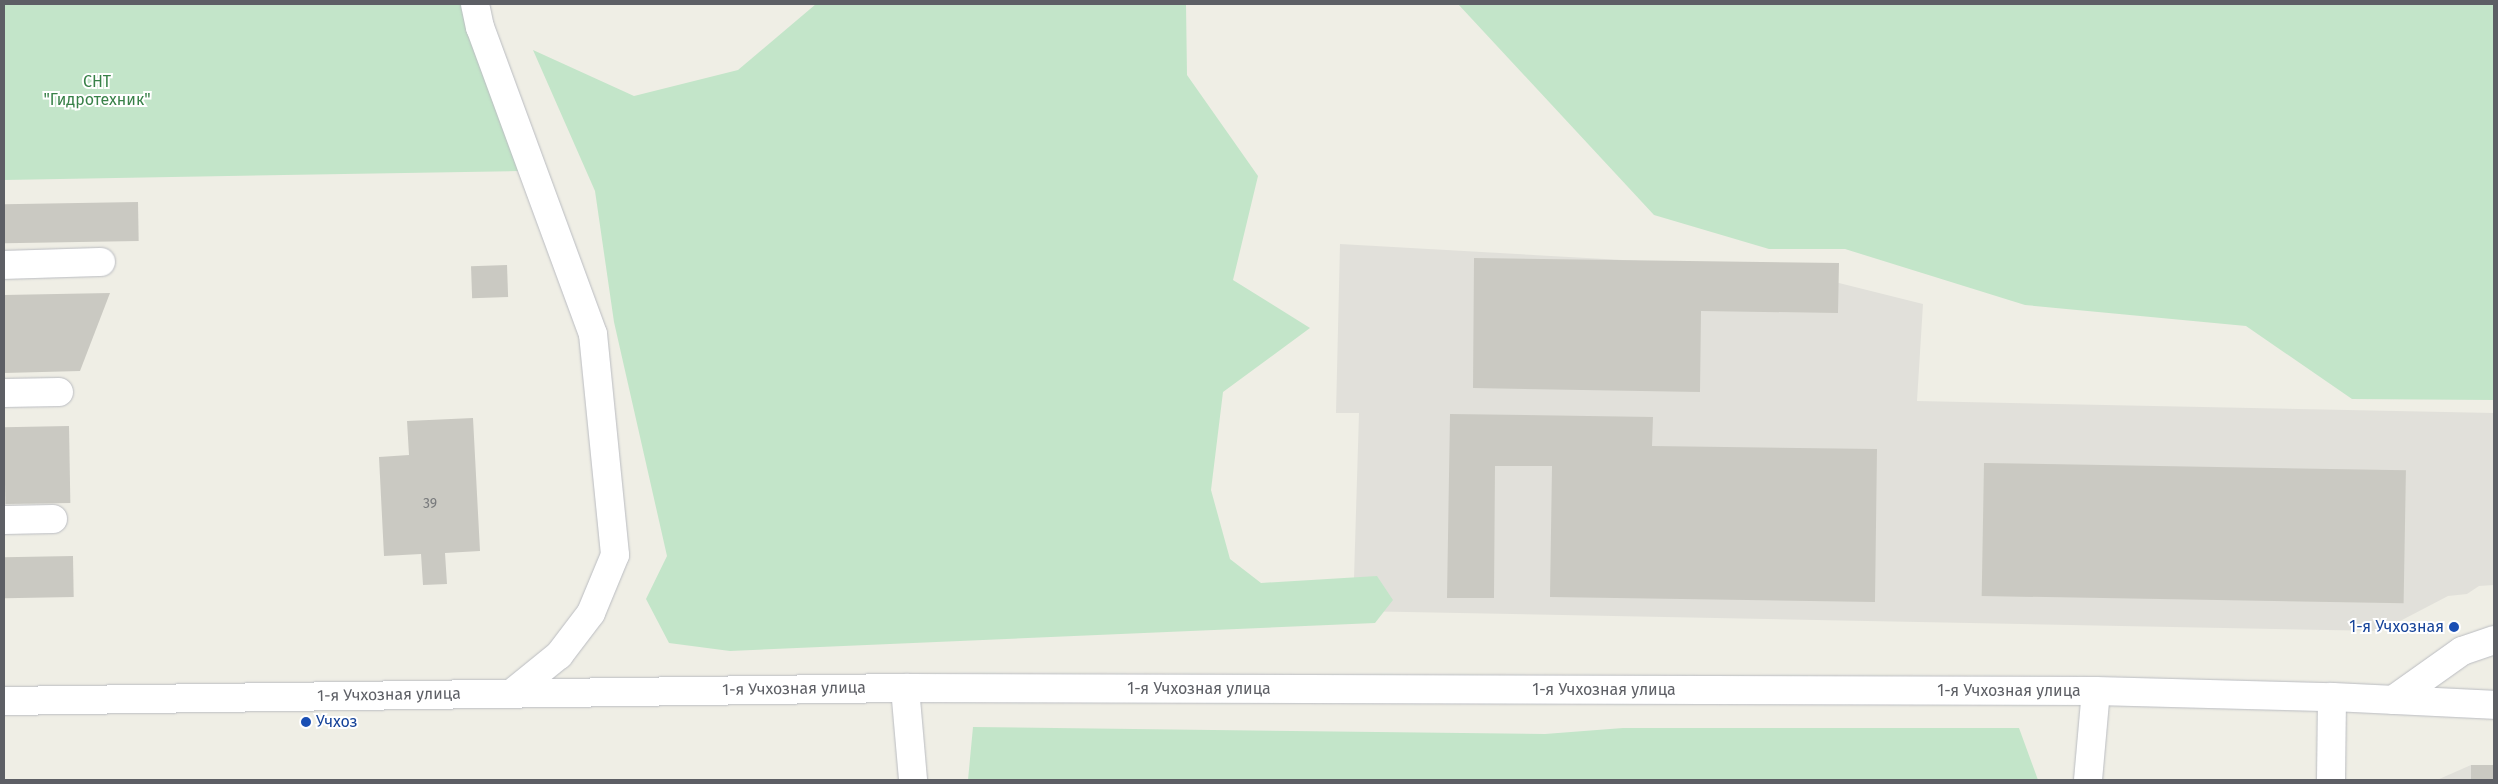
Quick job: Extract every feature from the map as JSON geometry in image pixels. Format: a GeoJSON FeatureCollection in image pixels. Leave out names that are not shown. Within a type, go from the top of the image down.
{"type":"FeatureCollection","features":[{"type":"Feature","properties":{"kind":"street"},"geometry":{"type":"LineString","coordinates":[[475,4],[480,28],[593,334],[615,555],[591,613],[559,655],[512,693]]}},
{"type":"Feature","properties":{"kind":"street"},"geometry":{"type":"LineString","coordinates":[[4,265],[101,262]]}},
{"type":"Feature","properties":{"kind":"street"},"geometry":{"type":"LineString","coordinates":[[4,393],[59,392]]}},
{"type":"Feature","properties":{"kind":"street"},"geometry":{"type":"LineString","coordinates":[[4,520],[53,519]]}},
{"type":"Feature","properties":{"kind":"street"},"geometry":{"type":"LineString","coordinates":[[2393,700],[2462,651],[2494,640]]}},
{"type":"Feature","properties":{"kind":"street"},"geometry":{"type":"LineString","coordinates":[[905,688],[912,780]]}},
{"type":"Feature","properties":{"kind":"street","name":"1-я Учхозная улица"},"geometry":{"type":"LineString","coordinates":[[4,701],[905,688],[2096,691],[2332,697],[2494,705]]}},
{"type":"Feature","properties":{"kind":"street"},"geometry":{"type":"LineString","coordinates":[[2088,780],[2096,691]]}},
{"type":"Feature","properties":{"kind":"street"},"geometry":{"type":"LineString","coordinates":[[2331,780],[2332,697]]}},
{"type":"Feature","properties":{"kind":"shaded area"},"geometry":{"type":"Polygon","coordinates":[[[1340,244],[1783,269],[1923,304],[1917,401],[2494,413],[2494,585],[2479,586],[2467,594],[2448,596],[2381,631],[1353,611],[1359,413],[1336,413],[1340,244]]]}},
{"type":"Feature","properties":{"kind":"shaded area"},"geometry":{"type":"Polygon","coordinates":[[[2471,765],[2494,765],[2494,780],[2437,780],[2471,765]]]}},
{"type":"Feature","properties":{"kind":"green space","name":"СНТ \"Гидротехник\""},"geometry":{"type":"Polygon","coordinates":[[[4,4],[465,4],[518,171],[4,180],[4,4]]]}},
{"type":"Feature","properties":{"kind":"green space"},"geometry":{"type":"Polygon","coordinates":[[[816,4],[1186,4],[1187,75],[1258,176],[1233,280],[1310,328],[1223,392],[1211,490],[1230,559],[1261,583],[1377,576],[1393,600],[1375,623],[730,651],[669,643],[646,599],[667,556],[614,322],[595,191],[533,50],[634,96],[738,70],[816,4]]]}},
{"type":"Feature","properties":{"kind":"green space"},"geometry":{"type":"Polygon","coordinates":[[[1458,4],[2494,4],[2494,400],[2352,399],[2246,326],[2025,305],[1845,249],[1769,249],[1654,215],[1458,4]]]}},
{"type":"Feature","properties":{"kind":"green space"},"geometry":{"type":"Polygon","coordinates":[[[973,727],[1545,734],[1623,728],[2019,728],[2038,780],[968,780],[973,727]]]}},
{"type":"Feature","properties":{"kind":"building"},"geometry":{"type":"Polygon","coordinates":[[[138,202],[139,241],[5,243],[4,204],[138,202]]]}},
{"type":"Feature","properties":{"kind":"building"},"geometry":{"type":"Polygon","coordinates":[[[1474,258],[1839,263],[1838,313],[1701,311],[1700,392],[1473,388],[1474,258]]]}},
{"type":"Feature","properties":{"kind":"building"},"geometry":{"type":"Polygon","coordinates":[[[507,265],[508,297],[472,298],[471,266],[507,265]]]}},
{"type":"Feature","properties":{"kind":"building"},"geometry":{"type":"Polygon","coordinates":[[[110,293],[80,371],[4,373],[4,295],[110,293]]]}},
{"type":"Feature","properties":{"kind":"building"},"geometry":{"type":"Polygon","coordinates":[[[1450,414],[1653,417],[1652,446],[1877,449],[1875,602],[1550,597],[1552,466],[1495,466],[1494,598],[1447,598],[1450,414]]]}},
{"type":"Feature","properties":{"kind":"building"},"geometry":{"type":"Polygon","coordinates":[[[473,418],[480,551],[445,553],[447,584],[423,585],[421,554],[384,556],[379,457],[409,455],[407,421],[473,418]]]}},
{"type":"Feature","properties":{"kind":"building"},"geometry":{"type":"Polygon","coordinates":[[[69,426],[70,503],[5,504],[4,427],[69,426]]]}},
{"type":"Feature","properties":{"kind":"building"},"geometry":{"type":"Polygon","coordinates":[[[1984,463],[2406,470],[2404,603],[1982,596],[1984,463]]]}},
{"type":"Feature","properties":{"kind":"building"},"geometry":{"type":"Polygon","coordinates":[[[73,556],[74,597],[5,598],[4,557],[73,556]]]}},
{"type":"Feature","properties":{"kind":"building"},"geometry":{"type":"Polygon","coordinates":[[[2471,765],[2494,765],[2494,780],[2471,780],[2471,765]]]}},
{"type":"Feature","properties":{"kind":"place","name":"1-я Учхозная"},"geometry":{"type":"Point","coordinates":[2454,627]}},
{"type":"Feature","properties":{"kind":"place","name":"Учхоз"},"geometry":{"type":"Point","coordinates":[306,722]}}]}
